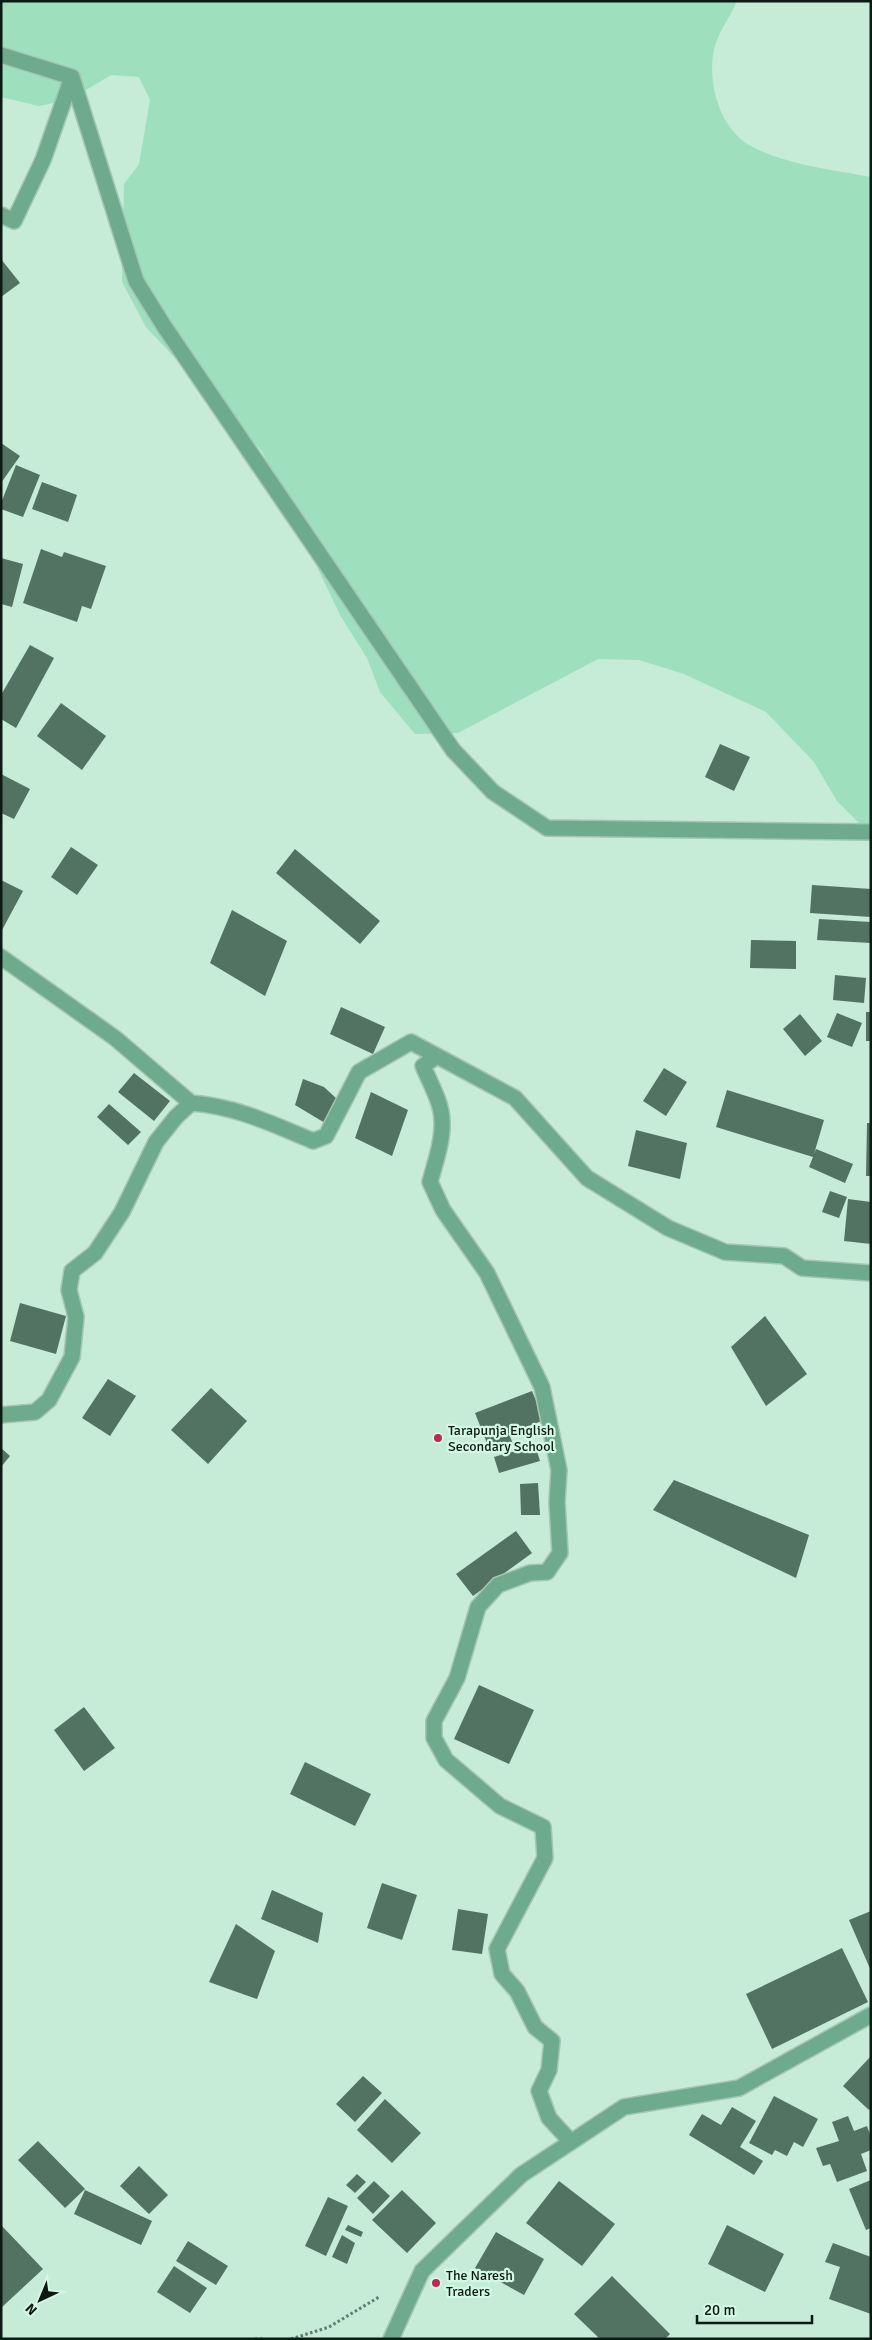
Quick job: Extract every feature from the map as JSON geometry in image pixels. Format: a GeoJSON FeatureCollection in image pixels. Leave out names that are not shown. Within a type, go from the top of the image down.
{"type":"FeatureCollection","features":[{"type":"Feature","properties":{"kind":"street"},"geometry":{"type":"LineString","coordinates":[[1,55],[72,77]]}},
{"type":"Feature","properties":{"kind":"street"},"geometry":{"type":"LineString","coordinates":[[1,207],[8,218],[43,160],[72,77]]}},
{"type":"Feature","properties":{"kind":"street"},"geometry":{"type":"LineString","coordinates":[[72,77],[136,281],[164,326],[453,750],[493,792],[547,828],[871,832]]}},
{"type":"Feature","properties":{"kind":"street"},"geometry":{"type":"LineString","coordinates":[[1,957],[115,1038],[191,1103],[226,1107],[313,1141],[326,1136],[359,1072],[411,1042],[514,1098],[587,1178],[668,1228],[725,1252],[784,1256],[802,1268],[871,1273]]}},
{"type":"Feature","properties":{"kind":"street"},"geometry":{"type":"LineString","coordinates":[[437,1056],[423,1066],[442,1121],[438,1151],[430,1182],[443,1210],[487,1273],[542,1387],[559,1470],[557,1502],[560,1553],[547,1572],[530,1573],[498,1585],[478,1607],[457,1678],[434,1721],[434,1738],[446,1760],[500,1806],[543,1827],[545,1858],[497,1948],[502,1974],[517,1991],[535,2027],[552,2041],[549,2070],[539,2091],[549,2118],[571,2142]]}},
{"type":"Feature","properties":{"kind":"street"},"geometry":{"type":"LineString","coordinates":[[1,1414],[34,1412],[48,1400],[72,1357],[76,1317],[69,1290],[72,1271],[95,1253],[122,1212],[156,1142],[176,1117],[191,1103]]}},
{"type":"Feature","properties":{"kind":"street"},"geometry":{"type":"LineString","coordinates":[[391,2339],[422,2271],[521,2175],[624,2107],[738,2088],[871,2015]]}},
{"type":"Feature","properties":{"kind":"path"},"geometry":{"type":"LineString","coordinates":[[291,2339],[329,2326],[380,2296]]}},
{"type":"Feature","properties":{"kind":"path"},"geometry":{"type":"LineString","coordinates":[[255,2339],[264,2339]]}},
{"type":"Feature","properties":{"kind":"green space"},"geometry":{"type":"Polygon","coordinates":[[[1,1],[737,1],[716,43],[712,62],[714,89],[723,115],[730,127],[749,145],[762,152],[792,162],[871,177],[871,831],[867,831],[837,801],[814,762],[766,712],[684,674],[639,660],[598,659],[458,733],[415,734],[380,692],[367,658],[340,615],[262,451],[146,327],[122,282],[124,184],[139,164],[150,100],[139,77],[111,75],[71,99],[39,106],[1,97],[1,1]]]}},
{"type":"Feature","properties":{"kind":"building"},"geometry":{"type":"Polygon","coordinates":[[[1,259],[20,283],[1,297],[1,259]]]}},
{"type":"Feature","properties":{"kind":"building"},"geometry":{"type":"Polygon","coordinates":[[[1,443],[20,456],[1,483],[1,443]]]}},
{"type":"Feature","properties":{"kind":"building"},"geometry":{"type":"Polygon","coordinates":[[[16,465],[40,475],[23,517],[1,509],[1,503],[16,465]]]}},
{"type":"Feature","properties":{"kind":"building"},"geometry":{"type":"Polygon","coordinates":[[[42,482],[77,495],[68,522],[32,509],[42,482]]]}},
{"type":"Feature","properties":{"kind":"building"},"geometry":{"type":"Polygon","coordinates":[[[41,549],[62,557],[64,552],[106,566],[91,609],[82,606],[77,622],[23,603],[41,549]]]}},
{"type":"Feature","properties":{"kind":"building"},"geometry":{"type":"Polygon","coordinates":[[[1,558],[23,564],[12,607],[1,604],[1,558]]]}},
{"type":"Feature","properties":{"kind":"building"},"geometry":{"type":"Polygon","coordinates":[[[30,645],[54,658],[16,728],[1,719],[1,695],[30,645]]]}},
{"type":"Feature","properties":{"kind":"building"},"geometry":{"type":"Polygon","coordinates":[[[61,703],[106,736],[82,770],[37,736],[61,703]]]}},
{"type":"Feature","properties":{"kind":"building"},"geometry":{"type":"Polygon","coordinates":[[[720,744],[750,757],[734,791],[705,777],[720,744]]]}},
{"type":"Feature","properties":{"kind":"building"},"geometry":{"type":"Polygon","coordinates":[[[1,774],[30,789],[14,819],[1,813],[1,774]]]}},
{"type":"Feature","properties":{"kind":"building"},"geometry":{"type":"Polygon","coordinates":[[[71,847],[98,865],[77,895],[51,877],[71,847]]]}},
{"type":"Feature","properties":{"kind":"building"},"geometry":{"type":"Polygon","coordinates":[[[295,849],[380,921],[360,944],[276,873],[295,849]]]}},
{"type":"Feature","properties":{"kind":"building"},"geometry":{"type":"Polygon","coordinates":[[[1,880],[23,891],[1,932],[1,880]]]}},
{"type":"Feature","properties":{"kind":"building"},"geometry":{"type":"Polygon","coordinates":[[[812,885],[871,889],[871,917],[810,913],[812,885]]]}},
{"type":"Feature","properties":{"kind":"building"},"geometry":{"type":"Polygon","coordinates":[[[232,910],[287,941],[265,996],[210,963],[232,910]]]}},
{"type":"Feature","properties":{"kind":"building"},"geometry":{"type":"Polygon","coordinates":[[[819,919],[871,922],[871,943],[817,940],[819,919]]]}},
{"type":"Feature","properties":{"kind":"building"},"geometry":{"type":"Polygon","coordinates":[[[751,940],[796,941],[796,969],[750,968],[751,940]]]}},
{"type":"Feature","properties":{"kind":"building"},"geometry":{"type":"Polygon","coordinates":[[[835,975],[866,978],[864,1003],[833,1000],[835,975]]]}},
{"type":"Feature","properties":{"kind":"building"},"geometry":{"type":"Polygon","coordinates":[[[341,1007],[385,1027],[373,1054],[330,1034],[341,1007]]]}},
{"type":"Feature","properties":{"kind":"building"},"geometry":{"type":"Polygon","coordinates":[[[866,1012],[871,1012],[871,1041],[866,1041],[866,1012]]]}},
{"type":"Feature","properties":{"kind":"building"},"geometry":{"type":"Polygon","coordinates":[[[837,1013],[862,1023],[852,1047],[827,1037],[837,1013]]]}},
{"type":"Feature","properties":{"kind":"building"},"geometry":{"type":"Polygon","coordinates":[[[800,1014],[822,1041],[805,1056],[783,1029],[800,1014]]]}},
{"type":"Feature","properties":{"kind":"building"},"geometry":{"type":"Polygon","coordinates":[[[664,1068],[687,1082],[666,1116],[643,1101],[664,1068]]]}},
{"type":"Feature","properties":{"kind":"building"},"geometry":{"type":"Polygon","coordinates":[[[134,1073],[170,1101],[154,1121],[118,1092],[134,1073]]]}},
{"type":"Feature","properties":{"kind":"building"},"geometry":{"type":"Polygon","coordinates":[[[303,1079],[324,1087],[337,1099],[325,1123],[295,1105],[303,1079]]]}},
{"type":"Feature","properties":{"kind":"building"},"geometry":{"type":"Polygon","coordinates":[[[727,1090],[824,1120],[814,1154],[816,1149],[853,1164],[845,1183],[809,1167],[813,1157],[716,1127],[727,1090]]]}},
{"type":"Feature","properties":{"kind":"building"},"geometry":{"type":"Polygon","coordinates":[[[371,1092],[408,1110],[392,1156],[355,1138],[371,1092]]]}},
{"type":"Feature","properties":{"kind":"building"},"geometry":{"type":"Polygon","coordinates":[[[109,1104],[141,1132],[128,1145],[97,1117],[109,1104]]]}},
{"type":"Feature","properties":{"kind":"building"},"geometry":{"type":"Polygon","coordinates":[[[867,1123],[871,1123],[871,1176],[866,1176],[867,1123]]]}},
{"type":"Feature","properties":{"kind":"building"},"geometry":{"type":"Polygon","coordinates":[[[636,1130],[687,1143],[680,1179],[628,1166],[636,1130]]]}},
{"type":"Feature","properties":{"kind":"building"},"geometry":{"type":"Polygon","coordinates":[[[830,1191],[847,1197],[839,1218],[822,1212],[830,1191]]]}},
{"type":"Feature","properties":{"kind":"building"},"geometry":{"type":"Polygon","coordinates":[[[848,1199],[871,1202],[871,1244],[844,1241],[848,1199]]]}},
{"type":"Feature","properties":{"kind":"building"},"geometry":{"type":"Polygon","coordinates":[[[20,1303],[66,1316],[56,1354],[10,1341],[20,1303]]]}},
{"type":"Feature","properties":{"kind":"building"},"geometry":{"type":"Polygon","coordinates":[[[765,1316],[807,1374],[766,1406],[731,1347],[765,1316]]]}},
{"type":"Feature","properties":{"kind":"building"},"geometry":{"type":"Polygon","coordinates":[[[108,1379],[136,1396],[110,1436],[82,1418],[108,1379]]]}},
{"type":"Feature","properties":{"kind":"building"},"geometry":{"type":"Polygon","coordinates":[[[211,1388],[247,1421],[208,1464],[171,1430],[211,1388]]]}},
{"type":"Feature","properties":{"kind":"building"},"geometry":{"type":"Polygon","coordinates":[[[532,1391],[544,1420],[509,1434],[513,1444],[491,1453],[475,1413],[532,1391]]]}},
{"type":"Feature","properties":{"kind":"building"},"geometry":{"type":"Polygon","coordinates":[[[535,1445],[540,1461],[499,1473],[494,1457],[535,1445]]]}},
{"type":"Feature","properties":{"kind":"building"},"geometry":{"type":"Polygon","coordinates":[[[1,1448],[10,1456],[1,1467],[1,1448]]]}},
{"type":"Feature","properties":{"kind":"building"},"geometry":{"type":"Polygon","coordinates":[[[674,1480],[809,1535],[796,1578],[653,1510],[674,1480]]]}},
{"type":"Feature","properties":{"kind":"building"},"geometry":{"type":"Polygon","coordinates":[[[538,1483],[540,1515],[521,1515],[520,1484],[538,1483]]]}},
{"type":"Feature","properties":{"kind":"building"},"geometry":{"type":"Polygon","coordinates":[[[516,1531],[532,1553],[473,1596],[456,1574],[516,1531]]]}},
{"type":"Feature","properties":{"kind":"building"},"geometry":{"type":"Polygon","coordinates":[[[479,1685],[534,1710],[509,1764],[454,1739],[479,1685]]]}},
{"type":"Feature","properties":{"kind":"building"},"geometry":{"type":"Polygon","coordinates":[[[84,1707],[115,1748],[84,1771],[54,1730],[84,1707]]]}},
{"type":"Feature","properties":{"kind":"building"},"geometry":{"type":"Polygon","coordinates":[[[305,1762],[371,1794],[355,1826],[290,1794],[305,1762]]]}},
{"type":"Feature","properties":{"kind":"building"},"geometry":{"type":"Polygon","coordinates":[[[382,1883],[417,1895],[402,1940],[367,1928],[382,1883]]]}},
{"type":"Feature","properties":{"kind":"building"},"geometry":{"type":"Polygon","coordinates":[[[272,1890],[323,1913],[318,1943],[261,1919],[272,1890]]]}},
{"type":"Feature","properties":{"kind":"building"},"geometry":{"type":"Polygon","coordinates":[[[458,1909],[488,1914],[482,1954],[452,1950],[458,1909]]]}},
{"type":"Feature","properties":{"kind":"building"},"geometry":{"type":"Polygon","coordinates":[[[871,1911],[871,1971],[849,1920],[871,1911]]]}},
{"type":"Feature","properties":{"kind":"building"},"geometry":{"type":"Polygon","coordinates":[[[236,1924],[275,1951],[257,1999],[209,1982],[236,1924]]]}},
{"type":"Feature","properties":{"kind":"building"},"geometry":{"type":"Polygon","coordinates":[[[842,1948],[868,2002],[772,2049],[746,1994],[842,1948]]]}},
{"type":"Feature","properties":{"kind":"building"},"geometry":{"type":"Polygon","coordinates":[[[871,2056],[871,2108],[869,2110],[843,2086],[871,2056]]]}},
{"type":"Feature","properties":{"kind":"building"},"geometry":{"type":"Polygon","coordinates":[[[363,2076],[382,2093],[355,2122],[336,2104],[363,2076]]]}},
{"type":"Feature","properties":{"kind":"building"},"geometry":{"type":"Polygon","coordinates":[[[774,2096],[818,2119],[803,2147],[794,2142],[787,2156],[775,2150],[772,2155],[749,2143],[774,2096]]]}},
{"type":"Feature","properties":{"kind":"building"},"geometry":{"type":"Polygon","coordinates":[[[385,2099],[421,2133],[392,2163],[357,2130],[385,2099]]]}},
{"type":"Feature","properties":{"kind":"building"},"geometry":{"type":"Polygon","coordinates":[[[732,2107],[756,2121],[740,2147],[763,2161],[754,2175],[689,2135],[702,2114],[721,2125],[732,2107]]]}},
{"type":"Feature","properties":{"kind":"building"},"geometry":{"type":"Polygon","coordinates":[[[848,2116],[854,2131],[867,2126],[871,2137],[871,2150],[861,2154],[867,2171],[837,2182],[830,2164],[823,2166],[816,2148],[839,2141],[832,2122],[848,2116]]]}},
{"type":"Feature","properties":{"kind":"building"},"geometry":{"type":"Polygon","coordinates":[[[38,2141],[85,2189],[65,2208],[18,2160],[38,2141]]]}},
{"type":"Feature","properties":{"kind":"building"},"geometry":{"type":"Polygon","coordinates":[[[139,2166],[168,2195],[149,2214],[120,2186],[139,2166]]]}},
{"type":"Feature","properties":{"kind":"building"},"geometry":{"type":"Polygon","coordinates":[[[357,2174],[366,2182],[355,2193],[346,2185],[357,2174]]]}},
{"type":"Feature","properties":{"kind":"building"},"geometry":{"type":"Polygon","coordinates":[[[871,2180],[871,2228],[866,2230],[849,2189],[871,2180]]]}},
{"type":"Feature","properties":{"kind":"building"},"geometry":{"type":"Polygon","coordinates":[[[374,2181],[390,2196],[373,2214],[357,2198],[374,2181]]]}},
{"type":"Feature","properties":{"kind":"building"},"geometry":{"type":"Polygon","coordinates":[[[559,2181],[615,2224],[582,2266],[526,2223],[559,2181]]]}},
{"type":"Feature","properties":{"kind":"building"},"geometry":{"type":"Polygon","coordinates":[[[85,2190],[152,2221],[141,2245],[74,2214],[85,2190]]]}},
{"type":"Feature","properties":{"kind":"building"},"geometry":{"type":"Polygon","coordinates":[[[402,2190],[436,2223],[407,2253],[372,2220],[402,2190]]]}},
{"type":"Feature","properties":{"kind":"building"},"geometry":{"type":"Polygon","coordinates":[[[328,2197],[348,2206],[326,2256],[305,2246],[328,2197]]]}},
{"type":"Feature","properties":{"kind":"building"},"geometry":{"type":"Polygon","coordinates":[[[1,2225],[43,2269],[1,2308],[1,2225]]]}},
{"type":"Feature","properties":{"kind":"building"},"geometry":{"type":"Polygon","coordinates":[[[348,2225],[363,2232],[361,2237],[345,2230],[348,2225]]]}},
{"type":"Feature","properties":{"kind":"building"},"geometry":{"type":"Polygon","coordinates":[[[727,2225],[784,2254],[765,2292],[708,2264],[727,2225]]]}},
{"type":"Feature","properties":{"kind":"building"},"geometry":{"type":"Polygon","coordinates":[[[496,2232],[544,2259],[524,2295],[475,2268],[496,2232]]]}},
{"type":"Feature","properties":{"kind":"building"},"geometry":{"type":"Polygon","coordinates":[[[342,2235],[355,2243],[347,2264],[332,2257],[342,2235]]]}},
{"type":"Feature","properties":{"kind":"building"},"geometry":{"type":"Polygon","coordinates":[[[188,2241],[228,2266],[216,2285],[176,2261],[188,2241]]]}},
{"type":"Feature","properties":{"kind":"building"},"geometry":{"type":"Polygon","coordinates":[[[833,2243],[871,2257],[871,2314],[829,2299],[840,2267],[825,2262],[833,2243]]]}},
{"type":"Feature","properties":{"kind":"building"},"geometry":{"type":"Polygon","coordinates":[[[174,2266],[207,2288],[190,2313],[157,2292],[174,2266]]]}},
{"type":"Feature","properties":{"kind":"building"},"geometry":{"type":"Polygon","coordinates":[[[612,2276],[670,2334],[665,2339],[600,2339],[574,2314],[612,2276]]]}},
{"type":"Feature","properties":{"kind":"place","name":"Tarapunja English Secondary School"},"geometry":{"type":"Point","coordinates":[438,1438]}},
{"type":"Feature","properties":{"kind":"place","name":"The Naresh Traders"},"geometry":{"type":"Point","coordinates":[436,2283]}}]}
